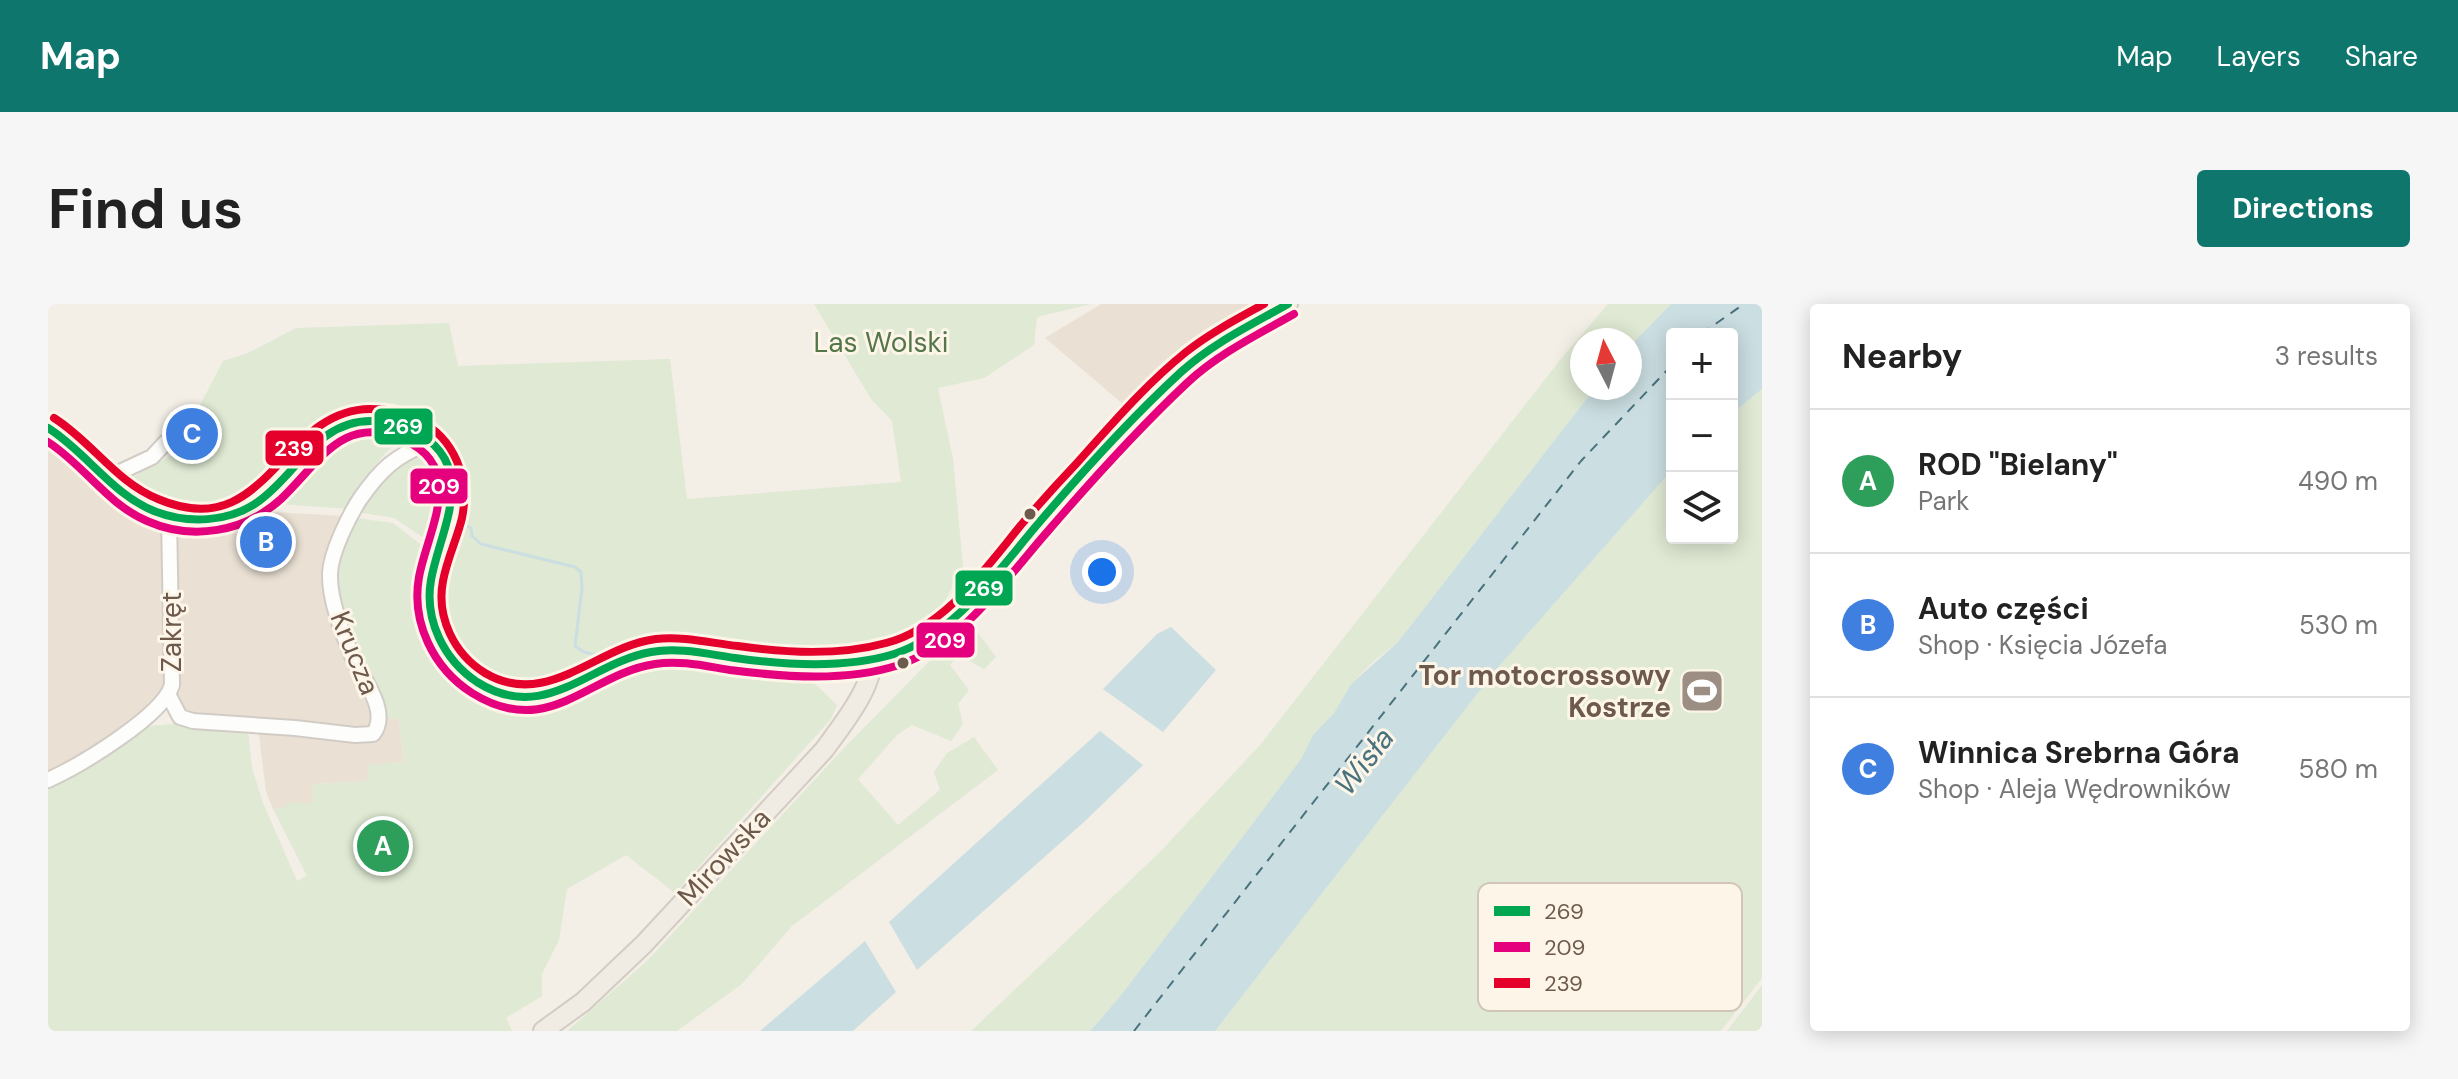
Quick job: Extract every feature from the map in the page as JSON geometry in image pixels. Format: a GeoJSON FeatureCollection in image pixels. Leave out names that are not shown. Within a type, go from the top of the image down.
{"type":"FeatureCollection","features":[{"type":"Feature","properties":{"kind":"main road"},"geometry":{"type":"LineString","coordinates":[[871,659],[906,650],[935,634],[1182,372],[1216,346],[1288,304]]}},
{"type":"Feature","properties":{"kind":"main road","name":"Mirowska"},"geometry":{"type":"LineString","coordinates":[[543,1031],[583,1002],[644,944],[824,750],[868,681],[873,669],[871,659]]}},
{"type":"Feature","properties":{"kind":"street"},"geometry":{"type":"LineString","coordinates":[[48,428],[81,452],[108,481],[144,508],[169,516],[220,518],[247,509],[265,497],[325,434],[347,424],[373,421],[407,427],[430,442],[444,459],[451,479],[454,500],[432,575],[429,605],[437,636],[450,659],[478,682],[502,693],[530,698],[546,697],[580,685],[617,663],[656,651],[693,652],[765,662],[871,659]]}},
{"type":"Feature","properties":{"kind":"street"},"geometry":{"type":"LineString","coordinates":[[108,481],[152,457],[166,442]]}},
{"type":"Feature","properties":{"kind":"street","name":"Krucza"},"geometry":{"type":"LineString","coordinates":[[169,696],[180,717],[193,721],[373,734],[379,723],[378,710],[352,656],[341,623],[331,589],[332,562],[352,513],[375,477],[403,453],[430,442]]}},
{"type":"Feature","properties":{"kind":"street","name":"Zakręt"},"geometry":{"type":"LineString","coordinates":[[48,780],[68,771],[147,717],[169,696],[172,653],[169,516]]}},
{"type":"Feature","properties":{"kind":"shaded area"},"geometry":{"type":"Polygon","coordinates":[[[1101,304],[1270,304],[1195,350],[1130,410],[1045,338],[1101,304]]]}},
{"type":"Feature","properties":{"kind":"shaded area"},"geometry":{"type":"Polygon","coordinates":[[[48,442],[57,447],[111,501],[157,527],[196,531],[224,526],[255,511],[345,516],[329,544],[324,575],[339,636],[372,717],[399,719],[404,763],[368,781],[314,784],[313,803],[289,803],[286,808],[273,809],[266,792],[257,719],[185,716],[152,705],[48,773],[48,442]]]}},
{"type":"Feature","properties":{"kind":"green space","name":"Las Wolski"},"geometry":{"type":"Polygon","coordinates":[[[814,304],[1091,304],[1037,317],[1034,345],[984,378],[938,388],[953,459],[963,566],[937,616],[920,630],[876,647],[839,652],[744,650],[673,640],[657,641],[595,660],[560,679],[535,683],[484,674],[461,657],[446,627],[440,601],[442,578],[461,513],[463,473],[432,426],[383,410],[348,411],[309,430],[258,486],[222,505],[190,507],[155,504],[122,483],[175,453],[223,361],[248,353],[296,328],[449,323],[458,366],[670,359],[687,499],[901,482],[892,421],[871,399],[814,304]]]}},
{"type":"Feature","properties":{"kind":"green space"},"geometry":{"type":"Polygon","coordinates":[[[1608,304],[1671,304],[1642,334],[1642,328],[1587,328],[1608,304]]]}},
{"type":"Feature","properties":{"kind":"green space"},"geometry":{"type":"Polygon","coordinates":[[[1570,348],[1570,400],[1586,400],[1398,642],[1351,684],[1334,713],[1313,735],[1301,759],[1247,831],[1090,1031],[971,1031],[1159,853],[1260,745],[1570,348]]]}},
{"type":"Feature","properties":{"kind":"green space"},"geometry":{"type":"Polygon","coordinates":[[[1762,389],[1762,978],[1742,1004],[1742,883],[1478,883],[1478,1011],[1736,1011],[1721,1031],[1215,1031],[1495,671],[1666,477],[1666,544],[1738,544],[1738,409],[1762,389]]]}},
{"type":"Feature","properties":{"kind":"green space"},"geometry":{"type":"Polygon","coordinates":[[[368,432],[384,432],[402,440],[378,462],[350,509],[279,504],[316,458],[338,443],[368,432]]]}},
{"type":"Feature","properties":{"kind":"green space"},"geometry":{"type":"Polygon","coordinates":[[[415,451],[428,453],[441,476],[443,508],[433,544],[394,518],[357,512],[382,476],[415,451]]]}},
{"type":"Feature","properties":{"kind":"green space"},"geometry":{"type":"Polygon","coordinates":[[[356,518],[393,523],[429,551],[420,592],[423,617],[431,640],[458,679],[477,694],[498,703],[522,707],[547,705],[576,696],[632,670],[671,663],[793,671],[815,684],[837,705],[831,719],[675,893],[626,855],[567,889],[559,940],[542,974],[542,996],[506,1018],[512,1031],[48,1031],[48,785],[140,727],[182,723],[248,730],[252,768],[263,803],[297,881],[307,876],[273,809],[285,808],[288,803],[312,803],[313,784],[367,781],[368,765],[404,762],[399,719],[385,718],[350,640],[339,598],[338,558],[356,518]]]}},
{"type":"Feature","properties":{"kind":"green space"},"geometry":{"type":"Polygon","coordinates":[[[969,621],[996,657],[984,669],[971,662],[963,650],[950,665],[969,690],[958,704],[963,724],[951,741],[912,725],[898,734],[858,779],[898,825],[940,790],[934,772],[947,753],[974,737],[998,770],[792,926],[742,984],[677,1031],[567,1031],[647,961],[844,748],[969,621]]]}},
{"type":"Feature","properties":{"kind":"green space"},"geometry":{"type":"Polygon","coordinates":[[[1762,985],[1762,1031],[1727,1031],[1762,985]]]}},
{"type":"Feature","properties":{"kind":"water","name":"Wisła"},"geometry":{"type":"Polygon","coordinates":[[[1671,304],[1762,304],[1762,389],[1738,409],[1738,328],[1666,328],[1666,477],[1495,671],[1215,1031],[1090,1031],[1247,831],[1301,759],[1313,735],[1334,713],[1351,684],[1398,642],[1586,400],[1642,400],[1642,334],[1671,304]]]}},
{"type":"Feature","properties":{"kind":"water"},"geometry":{"type":"Polygon","coordinates":[[[1171,627],[1216,670],[1163,732],[1103,689],[1157,634],[1171,627]]]}},
{"type":"Feature","properties":{"kind":"water"},"geometry":{"type":"Polygon","coordinates":[[[1100,731],[1143,765],[1084,822],[917,970],[889,922],[1100,731]]]}},
{"type":"Feature","properties":{"kind":"water"},"geometry":{"type":"Polygon","coordinates":[[[865,941],[896,992],[853,1031],[760,1031],[865,941]]]}},
{"type":"Feature","properties":{"kind":"waterway"},"geometry":{"type":"LineString","coordinates":[[460,523],[471,528],[472,536],[481,544],[575,567],[581,572],[575,646],[597,655]]}},
{"type":"Feature","properties":{"kind":"ferry route"},"geometry":{"type":"LineString","coordinates":[[1710,328],[1744,304]]}},
{"type":"Feature","properties":{"kind":"ferry route"},"geometry":{"type":"LineString","coordinates":[[1134,1031],[1581,461],[1666,371]]}},
{"type":"Feature","properties":{"kind":"transit line","name":"239"},"geometry":{"type":"LineString","coordinates":[[54,418],[143,492],[195,509],[225,505],[249,491],[314,430],[339,415],[376,409],[401,413],[418,420],[442,437],[457,461],[464,489],[462,518],[445,573],[442,595],[442,608],[450,633],[464,656],[485,673],[508,682],[530,684],[551,680],[613,652],[656,639],[687,639],[812,652],[868,647],[907,635],[945,611],[962,595],[1048,494],[1157,378],[1186,352],[1264,304]]}},
{"type":"Feature","properties":{"kind":"transit line","name":"269"},"geometry":{"type":"LineString","coordinates":[[48,428],[139,504],[167,515],[194,519],[235,514],[259,501],[322,439],[352,423],[392,423],[412,430],[433,444],[446,461],[451,479],[451,499],[431,580],[431,610],[439,638],[455,662],[477,682],[501,694],[524,697],[566,687],[607,667],[651,652],[682,651],[774,662],[835,664],[875,659],[916,645],[956,617],[973,600],[1089,466],[1181,372],[1219,343],[1288,304]]}},
{"type":"Feature","properties":{"kind":"transit line","name":"209"},"geometry":{"type":"LineString","coordinates":[[48,442],[133,514],[164,527],[200,532],[235,526],[267,510],[334,445],[349,437],[366,432],[384,433],[406,441],[424,453],[435,468],[439,484],[438,503],[417,594],[418,611],[428,642],[446,671],[472,693],[499,706],[524,710],[546,708],[631,670],[655,664],[683,663],[793,676],[837,676],[879,670],[922,655],[943,642],[981,608],[1098,474],[1187,383],[1225,354],[1294,314]]}},
{"type":"Feature","properties":{"kind":"place","name":"Winnica Srebrna Góra"},"geometry":{"type":"Point","coordinates":[192,434]}},
{"type":"Feature","properties":{"kind":"place","name":"Auto części"},"geometry":{"type":"Point","coordinates":[266,542]}},
{"type":"Feature","properties":{"kind":"place","name":"Tor motocrossowy Kostrze"},"geometry":{"type":"Point","coordinates":[1702,691]}},
{"type":"Feature","properties":{"kind":"place","name":"ROD \"Bielany\""},"geometry":{"type":"Point","coordinates":[383,846]}}]}
